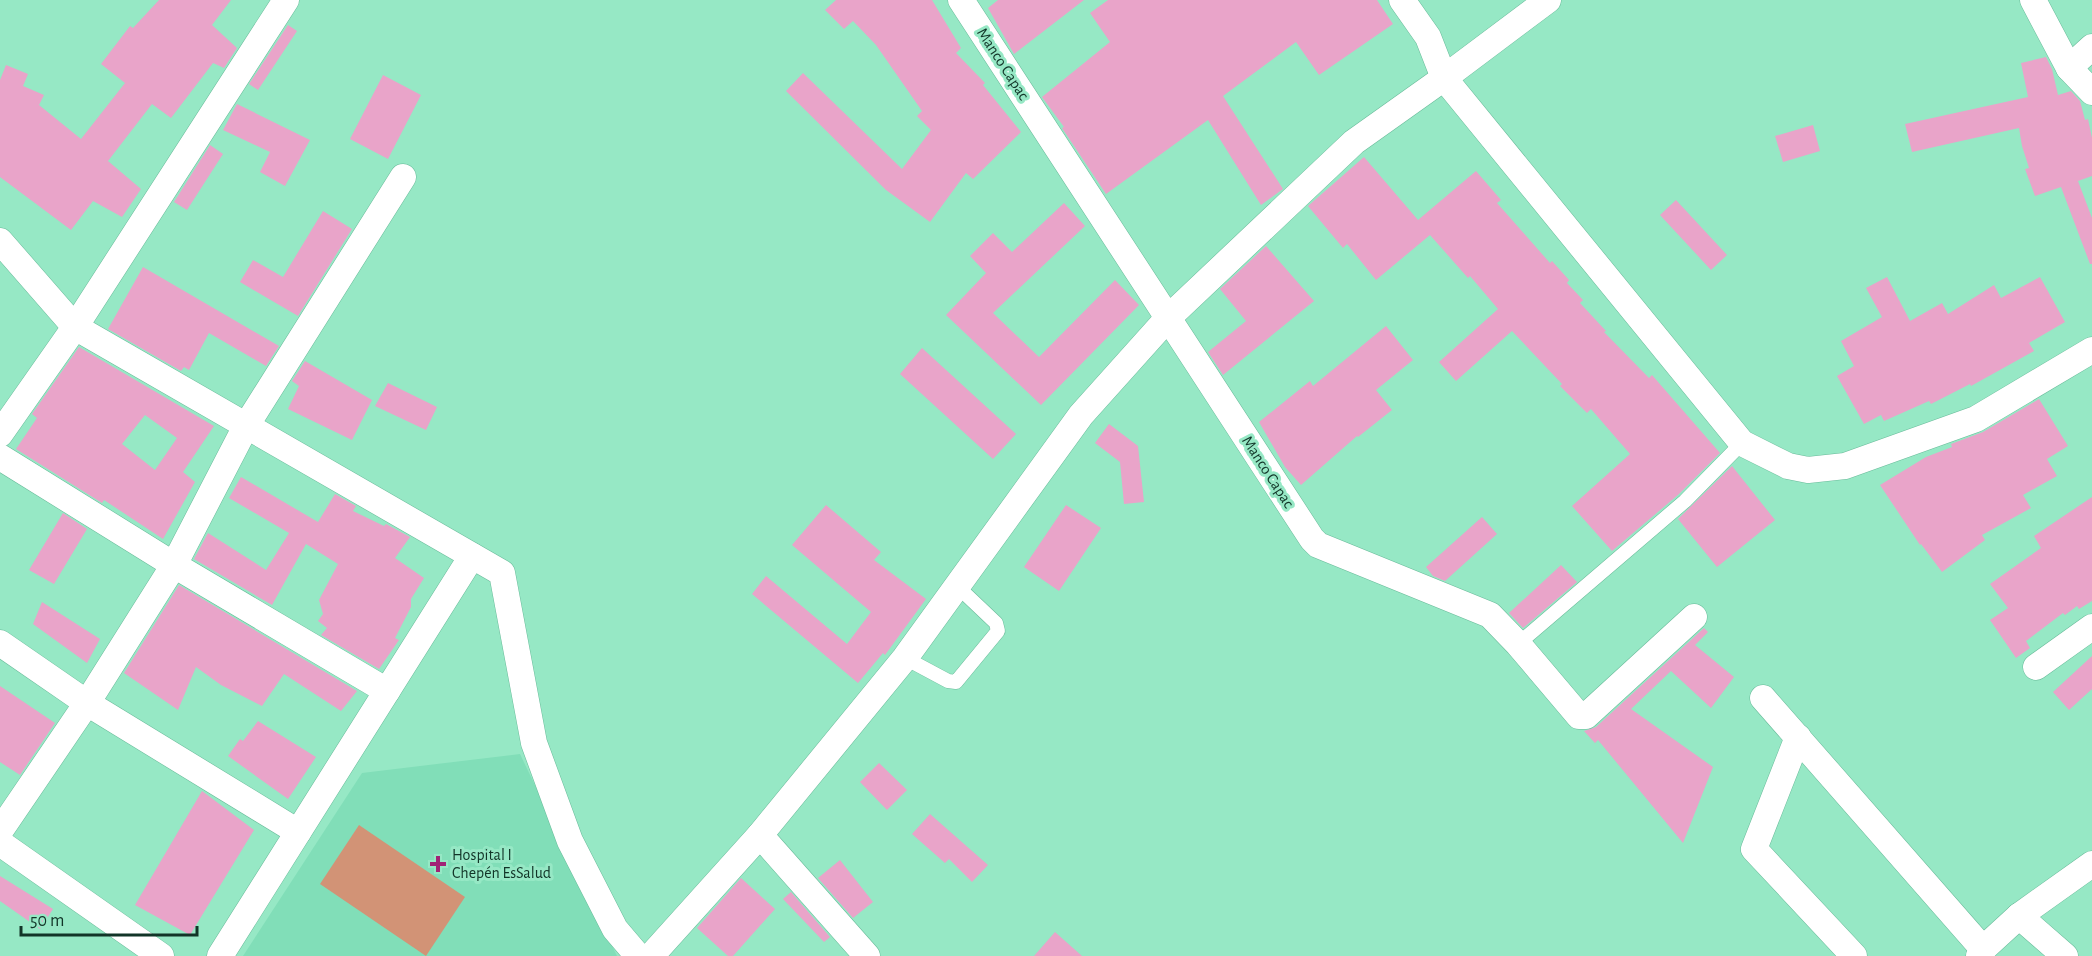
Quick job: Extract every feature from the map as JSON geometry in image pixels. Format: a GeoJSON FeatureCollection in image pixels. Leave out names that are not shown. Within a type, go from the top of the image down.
{"type":"FeatureCollection","features":[{"type":"Feature","properties":{"kind":"street"},"geometry":{"type":"LineString","coordinates":[[0,434],[75,327],[286,0]]}},
{"type":"Feature","properties":{"kind":"street","name":"Manco Capac"},"geometry":{"type":"LineString","coordinates":[[961,0],[1312,539],[1326,549],[1490,615],[1518,644],[1579,716],[1583,717],[1694,617]]}},
{"type":"Feature","properties":{"kind":"street"},"geometry":{"type":"LineString","coordinates":[[1402,0],[1428,37],[1444,78],[1743,443],[1788,466],[1808,470],[1845,466],[1976,419],[2092,350]]}},
{"type":"Feature","properties":{"kind":"street"},"geometry":{"type":"LineString","coordinates":[[651,956],[760,835],[905,658],[1082,415],[1168,318],[1354,142],[1548,0]]}},
{"type":"Feature","properties":{"kind":"street"},"geometry":{"type":"LineString","coordinates":[[2033,0],[2069,68],[2092,92]]}},
{"type":"Feature","properties":{"kind":"street"},"geometry":{"type":"LineString","coordinates":[[2069,68],[2092,47]]}},
{"type":"Feature","properties":{"kind":"street"},"geometry":{"type":"LineString","coordinates":[[0,831],[87,703],[174,565],[246,426],[403,177]]}},
{"type":"Feature","properties":{"kind":"street"},"geometry":{"type":"LineString","coordinates":[[0,241],[75,327],[502,573],[534,743],[570,841],[615,929],[638,956]]}},
{"type":"Feature","properties":{"kind":"street"},"geometry":{"type":"LineString","coordinates":[[0,457],[174,565],[387,691]]}},
{"type":"Feature","properties":{"kind":"street"},"geometry":{"type":"LineString","coordinates":[[220,956],[472,556]]}},
{"type":"Feature","properties":{"kind":"street"},"geometry":{"type":"LineString","coordinates":[[2036,667],[2092,627]]}},
{"type":"Feature","properties":{"kind":"street"},"geometry":{"type":"LineString","coordinates":[[0,643],[87,703],[298,832]]}},
{"type":"Feature","properties":{"kind":"street"},"geometry":{"type":"LineString","coordinates":[[1763,698],[1981,952],[2019,916],[2092,864]]}},
{"type":"Feature","properties":{"kind":"street"},"geometry":{"type":"LineString","coordinates":[[1798,737],[1754,849],[1854,956]]}},
{"type":"Feature","properties":{"kind":"street"},"geometry":{"type":"LineString","coordinates":[[760,835],[867,956]]}},
{"type":"Feature","properties":{"kind":"street"},"geometry":{"type":"LineString","coordinates":[[0,843],[161,956]]}},
{"type":"Feature","properties":{"kind":"street"},"geometry":{"type":"LineString","coordinates":[[2019,916],[2065,956]]}},
{"type":"Feature","properties":{"kind":"lane"},"geometry":{"type":"LineString","coordinates":[[1518,644],[1685,501],[1743,443]]}},
{"type":"Feature","properties":{"kind":"lane"},"geometry":{"type":"LineString","coordinates":[[905,658],[948,681],[956,682],[998,631],[996,623],[957,586]]}},
{"type":"Feature","properties":{"kind":"shaded area","name":"Hospital I Chepén EsSalud"},"geometry":{"type":"Polygon","coordinates":[[[520,754],[617,956],[243,956],[362,773],[520,754]]]}},
{"type":"Feature","properties":{"kind":"shaded area"},"geometry":{"type":"Polygon","coordinates":[[[359,825],[465,897],[426,956],[320,884],[359,825]]]}},
{"type":"Feature","properties":{"kind":"building"},"geometry":{"type":"Polygon","coordinates":[[[159,0],[231,0],[212,25],[237,48],[224,68],[213,63],[171,118],[152,104],[108,161],[141,189],[122,217],[93,201],[71,230],[0,177],[0,80],[6,65],[28,74],[23,86],[44,95],[39,105],[81,139],[125,83],[101,64],[130,26],[133,28],[159,0]]]}},
{"type":"Feature","properties":{"kind":"building"},"geometry":{"type":"Polygon","coordinates":[[[836,0],[932,0],[961,48],[956,53],[985,83],[983,85],[1021,132],[973,179],[966,173],[930,222],[886,190],[786,91],[803,73],[902,169],[931,130],[917,116],[922,111],[876,45],[853,21],[844,29],[825,10],[836,0]]]}},
{"type":"Feature","properties":{"kind":"building"},"geometry":{"type":"Polygon","coordinates":[[[998,0],[1084,0],[1014,54],[988,8],[998,0]]]}},
{"type":"Feature","properties":{"kind":"building"},"geometry":{"type":"Polygon","coordinates":[[[1108,0],[1377,0],[1393,24],[1319,75],[1296,42],[1223,96],[1283,189],[1261,205],[1208,120],[1106,194],[1062,128],[1064,127],[1042,97],[1110,42],[1090,13],[1108,0]]]}},
{"type":"Feature","properties":{"kind":"building"},"geometry":{"type":"Polygon","coordinates":[[[288,25],[297,31],[258,90],[249,84],[288,25]]]}},
{"type":"Feature","properties":{"kind":"building"},"geometry":{"type":"Polygon","coordinates":[[[2046,57],[2052,69],[2058,95],[2071,91],[2080,101],[2085,120],[2088,119],[2092,138],[2092,176],[2078,181],[2092,218],[2092,264],[2090,264],[2061,187],[2035,196],[2025,169],[2029,168],[2019,128],[1912,152],[1905,124],[2028,97],[2021,63],[2046,57]]]}},
{"type":"Feature","properties":{"kind":"building"},"geometry":{"type":"Polygon","coordinates":[[[383,75],[421,95],[388,159],[350,139],[383,75]]]}},
{"type":"Feature","properties":{"kind":"building"},"geometry":{"type":"Polygon","coordinates":[[[237,104],[310,140],[285,186],[260,172],[270,152],[223,130],[237,104]]]}},
{"type":"Feature","properties":{"kind":"building"},"geometry":{"type":"Polygon","coordinates":[[[1813,125],[1820,151],[1783,162],[1775,136],[1813,125]]]}},
{"type":"Feature","properties":{"kind":"building"},"geometry":{"type":"Polygon","coordinates":[[[210,145],[223,154],[187,210],[174,202],[210,145]]]}},
{"type":"Feature","properties":{"kind":"building"},"geometry":{"type":"Polygon","coordinates":[[[1364,157],[1418,220],[1476,171],[1501,200],[1497,203],[1550,263],[1552,261],[1569,280],[1567,283],[1583,300],[1580,303],[1606,331],[1604,332],[1649,378],[1652,375],[1720,453],[1679,494],[1612,551],[1572,506],[1630,454],[1591,409],[1587,413],[1512,331],[1456,381],[1439,362],[1498,309],[1430,235],[1376,280],[1347,244],[1343,248],[1308,206],[1364,157]]]}},
{"type":"Feature","properties":{"kind":"building"},"geometry":{"type":"Polygon","coordinates":[[[1676,200],[1727,255],[1711,270],[1660,215],[1676,200]]]}},
{"type":"Feature","properties":{"kind":"building"},"geometry":{"type":"Polygon","coordinates":[[[1064,203],[1085,226],[993,313],[1039,357],[1115,280],[1139,305],[1041,405],[946,315],[986,273],[970,256],[993,233],[1012,252],[1064,203]]]}},
{"type":"Feature","properties":{"kind":"building"},"geometry":{"type":"Polygon","coordinates":[[[323,211],[352,229],[298,316],[240,282],[253,260],[283,277],[323,211]]]}},
{"type":"Feature","properties":{"kind":"building"},"geometry":{"type":"Polygon","coordinates":[[[1266,246],[1314,301],[1223,375],[1208,352],[1246,321],[1220,289],[1266,246]]]}},
{"type":"Feature","properties":{"kind":"building"},"geometry":{"type":"Polygon","coordinates":[[[143,267],[279,346],[266,366],[209,333],[189,370],[184,367],[181,371],[108,329],[143,267]]]}},
{"type":"Feature","properties":{"kind":"building"},"geometry":{"type":"Polygon","coordinates":[[[1887,277],[1910,321],[1942,303],[1948,314],[1994,285],[2001,298],[2040,277],[2065,322],[2029,343],[2034,351],[1971,386],[1970,384],[1931,404],[1929,401],[1884,421],[1881,415],[1864,424],[1837,376],[1854,366],[1841,341],[1882,317],[1866,288],[1887,277]]]}},
{"type":"Feature","properties":{"kind":"building"},"geometry":{"type":"Polygon","coordinates":[[[1386,326],[1413,360],[1376,390],[1392,410],[1357,436],[1301,485],[1285,467],[1259,422],[1310,381],[1313,386],[1386,326]]]}},
{"type":"Feature","properties":{"kind":"building"},"geometry":{"type":"Polygon","coordinates":[[[79,347],[214,426],[183,472],[195,482],[163,539],[104,500],[102,503],[16,449],[37,418],[32,414],[79,347]],[[145,415],[122,444],[155,470],[177,438],[145,415]]]}},
{"type":"Feature","properties":{"kind":"building"},"geometry":{"type":"Polygon","coordinates":[[[922,348],[1016,434],[993,459],[900,374],[922,348]]]}},
{"type":"Feature","properties":{"kind":"building"},"geometry":{"type":"Polygon","coordinates":[[[305,361],[372,400],[352,440],[288,409],[299,386],[292,381],[305,361]]]}},
{"type":"Feature","properties":{"kind":"building"},"geometry":{"type":"Polygon","coordinates":[[[388,383],[437,407],[426,430],[375,406],[388,383]]]}},
{"type":"Feature","properties":{"kind":"building"},"geometry":{"type":"Polygon","coordinates":[[[2039,399],[2068,446],[2047,459],[2057,476],[2023,495],[2031,508],[1982,535],[1985,540],[1942,572],[1920,545],[1880,485],[1926,457],[1952,447],[1951,444],[1983,432],[2039,399]]]}},
{"type":"Feature","properties":{"kind":"building"},"geometry":{"type":"Polygon","coordinates":[[[1109,424],[1138,446],[1144,502],[1124,504],[1120,462],[1095,443],[1109,424]]]}},
{"type":"Feature","properties":{"kind":"building"},"geometry":{"type":"Polygon","coordinates":[[[1732,466],[1775,520],[1717,567],[1678,519],[1732,466]]]}},
{"type":"Feature","properties":{"kind":"building"},"geometry":{"type":"Polygon","coordinates":[[[241,477],[318,522],[335,494],[356,506],[353,511],[384,526],[386,524],[410,537],[395,558],[424,578],[411,599],[411,607],[395,638],[399,640],[379,669],[321,635],[327,628],[318,621],[323,614],[319,600],[338,564],[306,544],[272,605],[194,559],[208,533],[266,570],[289,533],[229,498],[241,477]]]}},
{"type":"Feature","properties":{"kind":"building"},"geometry":{"type":"Polygon","coordinates":[[[2092,497],[2092,601],[2079,609],[2077,606],[2065,615],[2063,613],[2026,641],[2030,648],[2016,658],[1990,620],[2008,608],[1990,584],[2041,548],[2034,536],[2092,497]]]}},
{"type":"Feature","properties":{"kind":"building"},"geometry":{"type":"Polygon","coordinates":[[[826,505],[881,552],[874,560],[926,599],[885,655],[883,653],[858,683],[752,594],[766,576],[847,644],[871,612],[792,545],[826,505]]]}},
{"type":"Feature","properties":{"kind":"building"},"geometry":{"type":"Polygon","coordinates":[[[1066,505],[1101,528],[1059,591],[1024,567],[1066,505]]]}},
{"type":"Feature","properties":{"kind":"building"},"geometry":{"type":"Polygon","coordinates":[[[63,513],[87,529],[54,584],[29,570],[63,513]]]}},
{"type":"Feature","properties":{"kind":"building"},"geometry":{"type":"Polygon","coordinates":[[[1482,517],[1497,534],[1445,581],[1433,576],[1426,567],[1482,517]]]}},
{"type":"Feature","properties":{"kind":"building"},"geometry":{"type":"Polygon","coordinates":[[[1561,565],[1577,582],[1523,628],[1509,613],[1561,565]]]}},
{"type":"Feature","properties":{"kind":"building"},"geometry":{"type":"Polygon","coordinates":[[[179,585],[357,691],[341,711],[284,674],[262,706],[221,685],[196,667],[178,710],[124,673],[179,585]]]}},
{"type":"Feature","properties":{"kind":"building"},"geometry":{"type":"Polygon","coordinates":[[[42,602],[100,639],[87,663],[33,624],[42,602]]]}},
{"type":"Feature","properties":{"kind":"building"},"geometry":{"type":"Polygon","coordinates":[[[1704,628],[1708,632],[1695,645],[1734,677],[1711,708],[1671,671],[1631,709],[1713,767],[1683,843],[1598,740],[1595,743],[1584,731],[1596,727],[1704,628]]]}},
{"type":"Feature","properties":{"kind":"building"},"geometry":{"type":"Polygon","coordinates":[[[2092,656],[2092,689],[2069,710],[2053,692],[2092,656]]]}},
{"type":"Feature","properties":{"kind":"building"},"geometry":{"type":"Polygon","coordinates":[[[0,686],[55,723],[20,775],[0,762],[0,686]]]}},
{"type":"Feature","properties":{"kind":"building"},"geometry":{"type":"Polygon","coordinates":[[[258,721],[316,757],[288,799],[228,756],[240,739],[243,741],[258,721]]]}},
{"type":"Feature","properties":{"kind":"building"},"geometry":{"type":"Polygon","coordinates":[[[879,763],[907,790],[887,810],[860,782],[879,763]]]}},
{"type":"Feature","properties":{"kind":"building"},"geometry":{"type":"Polygon","coordinates":[[[202,791],[254,830],[190,935],[135,905],[202,791]]]}},
{"type":"Feature","properties":{"kind":"building"},"geometry":{"type":"Polygon","coordinates":[[[930,814],[988,865],[972,882],[949,859],[945,863],[912,834],[930,814]]]}},
{"type":"Feature","properties":{"kind":"building"},"geometry":{"type":"Polygon","coordinates":[[[840,860],[873,902],[853,918],[818,878],[840,860]]]}},
{"type":"Feature","properties":{"kind":"building"},"geometry":{"type":"Polygon","coordinates":[[[0,876],[53,909],[40,929],[0,901],[0,876]]]}},
{"type":"Feature","properties":{"kind":"building"},"geometry":{"type":"Polygon","coordinates":[[[741,878],[775,909],[733,956],[728,956],[697,928],[741,878]]]}},
{"type":"Feature","properties":{"kind":"building"},"geometry":{"type":"Polygon","coordinates":[[[791,892],[830,937],[824,942],[783,899],[791,892]]]}},
{"type":"Feature","properties":{"kind":"building"},"geometry":{"type":"Polygon","coordinates":[[[1055,932],[1082,956],[1034,956],[1055,932]]]}},
{"type":"Feature","properties":{"kind":"place","name":"Hospital I Chepén EsSalud"},"geometry":{"type":"Point","coordinates":[438,864]}}]}
